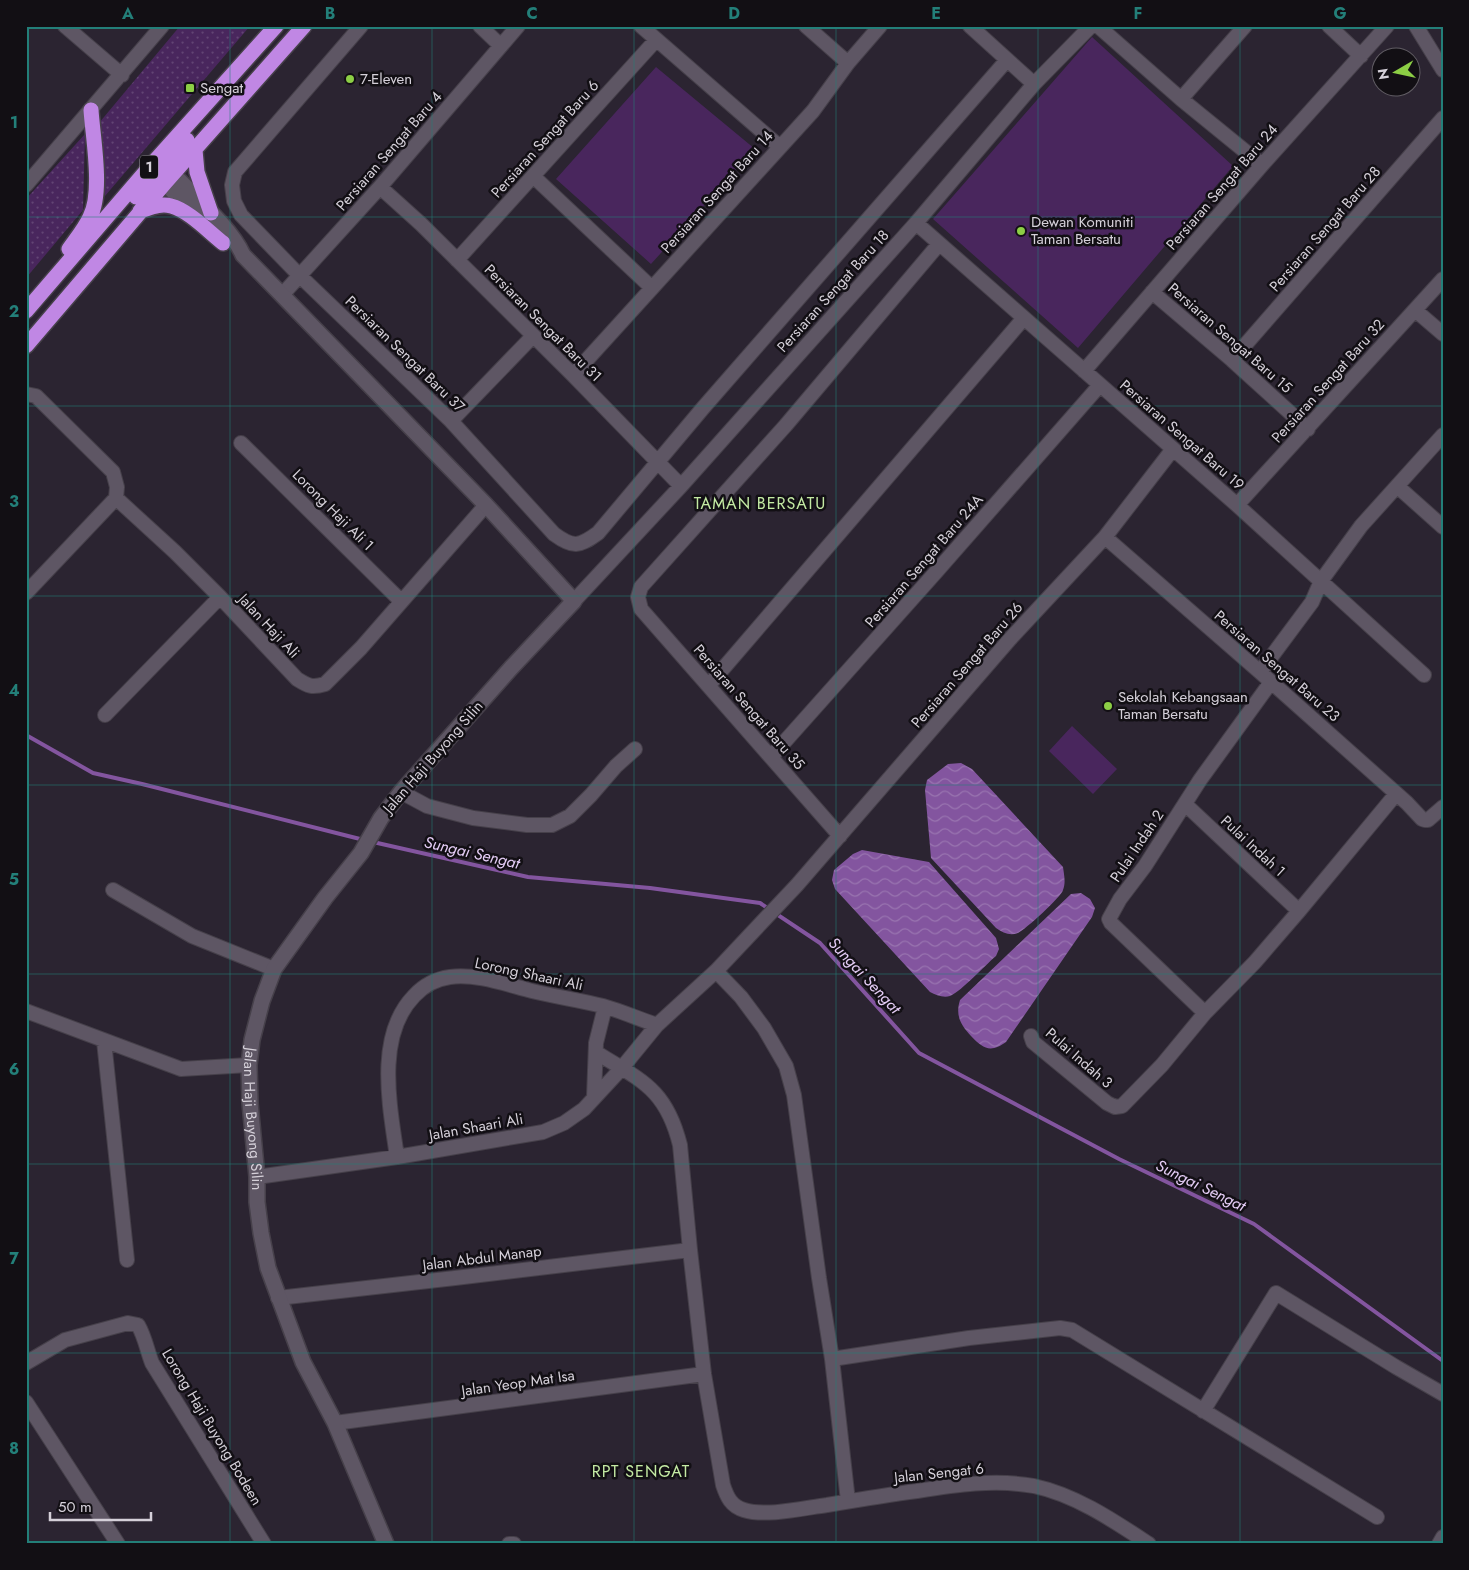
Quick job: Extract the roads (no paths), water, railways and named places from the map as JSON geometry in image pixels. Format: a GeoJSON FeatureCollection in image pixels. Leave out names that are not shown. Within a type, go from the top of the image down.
{"type":"FeatureCollection","features":[{"type":"Feature","properties":{"kind":"highway","name":"1"},"geometry":{"type":"LineString","coordinates":[[26,312],[154,162],[276,26]]}},
{"type":"Feature","properties":{"kind":"highway"},"geometry":{"type":"LineString","coordinates":[[59,273],[91,249],[145,187],[167,176],[176,153],[251,65],[276,26]]}},
{"type":"Feature","properties":{"kind":"highway","name":"1"},"geometry":{"type":"LineString","coordinates":[[26,346],[140,212],[167,176],[195,150],[304,26]]}},
{"type":"Feature","properties":{"kind":"highway"},"geometry":{"type":"LineString","coordinates":[[59,273],[63,260],[91,216],[95,205],[97,180],[91,110]]}},
{"type":"Feature","properties":{"kind":"highway"},"geometry":{"type":"LineString","coordinates":[[195,150],[197,172],[211,212]]}},
{"type":"Feature","properties":{"kind":"highway"},"geometry":{"type":"LineString","coordinates":[[140,212],[154,206],[171,206],[184,212],[223,243]]}},
{"type":"Feature","properties":{"kind":"street"},"geometry":{"type":"LineString","coordinates":[[65,26],[122,75]]}},
{"type":"Feature","properties":{"kind":"street"},"geometry":{"type":"LineString","coordinates":[[26,185],[162,26]]}},
{"type":"Feature","properties":{"kind":"street","name":"Persiaran Sengat Baru 37"},"geometry":{"type":"LineString","coordinates":[[361,26],[235,172],[232,185],[234,201],[241,215],[300,275],[451,421],[554,534],[566,543],[577,545],[598,533],[657,461]]}},
{"type":"Feature","properties":{"kind":"street"},"geometry":{"type":"LineString","coordinates":[[480,26],[501,46]]}},
{"type":"Feature","properties":{"kind":"street","name":"Persiaran Sengat Baru 4"},"geometry":{"type":"LineString","coordinates":[[282,295],[380,187],[518,26]]}},
{"type":"Feature","properties":{"kind":"street"},"geometry":{"type":"LineString","coordinates":[[641,26],[780,148]]}},
{"type":"Feature","properties":{"kind":"street"},"geometry":{"type":"LineString","coordinates":[[806,26],[848,62]]}},
{"type":"Feature","properties":{"kind":"street","name":"Persiaran Sengat Baru 14"},"geometry":{"type":"LineString","coordinates":[[573,375],[813,111],[848,62],[880,26]]}},
{"type":"Feature","properties":{"kind":"street"},"geometry":{"type":"LineString","coordinates":[[970,26],[1034,84]]}},
{"type":"Feature","properties":{"kind":"street","name":"Persiaran Sengat Baru 18"},"geometry":{"type":"LineString","coordinates":[[574,601],[681,486],[916,223],[1034,84],[1091,26]]}},
{"type":"Feature","properties":{"kind":"street"},"geometry":{"type":"LineString","coordinates":[[1098,26],[1181,99],[1262,165]]}},
{"type":"Feature","properties":{"kind":"street"},"geometry":{"type":"LineString","coordinates":[[1181,99],[1245,26]]}},
{"type":"Feature","properties":{"kind":"street"},"geometry":{"type":"LineString","coordinates":[[1329,26],[1360,56]]}},
{"type":"Feature","properties":{"kind":"street","name":"Persiaran Sengat Baru 24"},"geometry":{"type":"LineString","coordinates":[[1084,370],[1262,165],[1387,26]]}},
{"type":"Feature","properties":{"kind":"street"},"geometry":{"type":"LineString","coordinates":[[1416,26],[1443,70]]}},
{"type":"Feature","properties":{"kind":"street","name":"Persiaran Sengat Baru 6"},"geometry":{"type":"LineString","coordinates":[[457,260],[656,40]]}},
{"type":"Feature","properties":{"kind":"street"},"geometry":{"type":"LineString","coordinates":[[657,461],[1007,60]]}},
{"type":"Feature","properties":{"kind":"street","name":"Persiaran Sengat Baru 28"},"geometry":{"type":"LineString","coordinates":[[1232,360],[1443,118]]}},
{"type":"Feature","properties":{"kind":"street"},"geometry":{"type":"LineString","coordinates":[[167,176],[211,212],[238,245],[243,255],[486,505],[574,601]]}},
{"type":"Feature","properties":{"kind":"street"},"geometry":{"type":"LineString","coordinates":[[167,176],[231,252],[243,255]]}},
{"type":"Feature","properties":{"kind":"street"},"geometry":{"type":"LineString","coordinates":[[533,176],[652,288]]}},
{"type":"Feature","properties":{"kind":"street","name":"Persiaran Sengat Baru 31"},"geometry":{"type":"LineString","coordinates":[[380,187],[421,224],[573,375],[681,486]]}},
{"type":"Feature","properties":{"kind":"street","name":"Persiaran Sengat Baru 19"},"geometry":{"type":"LineString","coordinates":[[916,223],[1237,505],[1424,676]]}},
{"type":"Feature","properties":{"kind":"street","name":"Persiaran Sengat Baru 35"},"geometry":{"type":"LineString","coordinates":[[840,836],[641,609],[638,597],[641,587],[786,425],[939,244]]}},
{"type":"Feature","properties":{"kind":"street","name":"Persiaran Sengat Baru 32"},"geometry":{"type":"LineString","coordinates":[[1237,505],[1443,279]]}},
{"type":"Feature","properties":{"kind":"street","name":"Persiaran Sengat Baru 15"},"geometry":{"type":"LineString","coordinates":[[1152,292],[1232,360],[1308,429]]}},
{"type":"Feature","properties":{"kind":"street"},"geometry":{"type":"LineString","coordinates":[[1415,310],[1443,334]]}},
{"type":"Feature","properties":{"kind":"street"},"geometry":{"type":"LineString","coordinates":[[709,685],[1024,318]]}},
{"type":"Feature","properties":{"kind":"street"},"geometry":{"type":"LineString","coordinates":[[451,421],[533,336]]}},
{"type":"Feature","properties":{"kind":"street","name":"Persiaran Sengat Baru 24A"},"geometry":{"type":"LineString","coordinates":[[771,757],[1100,385]]}},
{"type":"Feature","properties":{"kind":"street"},"geometry":{"type":"LineString","coordinates":[[26,394],[36,396],[113,472],[117,486],[116,498],[26,593]]}},
{"type":"Feature","properties":{"kind":"street"},"geometry":{"type":"LineString","coordinates":[[1260,672],[1312,602],[1320,580],[1361,526],[1443,434]]}},
{"type":"Feature","properties":{"kind":"street","name":"Lorong Haji Ali 1"},"geometry":{"type":"LineString","coordinates":[[241,443],[401,601]]}},
{"type":"Feature","properties":{"kind":"street","name":"Persiaran Sengat Baru 26"},"geometry":{"type":"LineString","coordinates":[[716,971],[840,836],[1010,638],[1105,537],[1173,449]]}},
{"type":"Feature","properties":{"kind":"street"},"geometry":{"type":"LineString","coordinates":[[1397,486],[1442,525]]}},
{"type":"Feature","properties":{"kind":"street","name":"Jalan Haji Ali"},"geometry":{"type":"LineString","coordinates":[[116,498],[175,552],[220,597],[297,679],[308,686],[325,684],[361,648],[486,505]]}},
{"type":"Feature","properties":{"kind":"street","name":"Persiaran Sengat Baru 23"},"geometry":{"type":"LineString","coordinates":[[1105,537],[1260,672],[1425,820],[1428,820],[1443,807]]}},
{"type":"Feature","properties":{"kind":"street"},"geometry":{"type":"LineString","coordinates":[[105,714],[220,597]]}},
{"type":"Feature","properties":{"kind":"street","name":"Jalan Haji Buyong Silin"},"geometry":{"type":"LineString","coordinates":[[386,1544],[335,1424],[303,1362],[268,1268],[257,1202],[257,1177],[250,1103],[249,1065],[252,1040],[262,1001],[274,969],[325,898],[361,853],[381,818],[401,792],[511,668],[574,601]]}},
{"type":"Feature","properties":{"kind":"street","name":"Pulai Indah 2"},"geometry":{"type":"LineString","coordinates":[[1205,1013],[1109,919],[1120,899],[1145,866],[1200,780],[1271,682]]}},
{"type":"Feature","properties":{"kind":"street"},"geometry":{"type":"LineString","coordinates":[[401,792],[427,806],[473,818],[527,825],[552,825],[570,816],[616,766],[635,749]]}},
{"type":"Feature","properties":{"kind":"street"},"geometry":{"type":"LineString","coordinates":[[1205,1013],[1255,962],[1396,794]]}},
{"type":"Feature","properties":{"kind":"street","name":"Pulai Indah 1"},"geometry":{"type":"LineString","coordinates":[[1185,804],[1299,911]]}},
{"type":"Feature","properties":{"kind":"street"},"geometry":{"type":"LineString","coordinates":[[113,890],[192,936],[274,969]]}},
{"type":"Feature","properties":{"kind":"street"},"geometry":{"type":"LineString","coordinates":[[716,971],[741,997],[764,1028],[786,1066],[796,1104],[819,1278],[832,1359],[848,1501]]}},
{"type":"Feature","properties":{"kind":"street","name":"Jalan Shaari Ali"},"geometry":{"type":"LineString","coordinates":[[257,1177],[397,1157],[543,1132],[564,1123],[592,1102],[594,1097],[622,1069],[657,1025],[716,971]]}},
{"type":"Feature","properties":{"kind":"street","name":"Lorong Shaari Ali"},"geometry":{"type":"LineString","coordinates":[[397,1157],[391,1113],[390,1049],[395,1025],[408,1002],[420,989],[435,981],[451,977],[469,977],[605,1007],[657,1025]]}},
{"type":"Feature","properties":{"kind":"street"},"geometry":{"type":"LineString","coordinates":[[594,1097],[596,1043],[605,1007]]}},
{"type":"Feature","properties":{"kind":"street"},"geometry":{"type":"LineString","coordinates":[[26,1012],[181,1069],[249,1065]]}},
{"type":"Feature","properties":{"kind":"street","name":"Pulai Indah 3"},"geometry":{"type":"LineString","coordinates":[[1031,1036],[1032,1042],[1106,1103],[1115,1107],[1122,1106],[1162,1065],[1205,1013]]}},
{"type":"Feature","properties":{"kind":"street"},"geometry":{"type":"LineString","coordinates":[[104,1041],[127,1260]]}},
{"type":"Feature","properties":{"kind":"street"},"geometry":{"type":"LineString","coordinates":[[596,1053],[643,1082],[662,1100],[674,1123],[680,1145],[704,1374]]}},
{"type":"Feature","properties":{"kind":"street","name":"Jalan Abdul Manap"},"geometry":{"type":"LineString","coordinates":[[278,1298],[690,1250]]}},
{"type":"Feature","properties":{"kind":"street"},"geometry":{"type":"LineString","coordinates":[[1203,1411],[1276,1293],[1396,1368],[1443,1394]]}},
{"type":"Feature","properties":{"kind":"street","name":"Lorong Haji Buyong Bodeen"},"geometry":{"type":"LineString","coordinates":[[26,1363],[65,1340],[128,1323],[138,1325],[152,1362],[264,1544]]}},
{"type":"Feature","properties":{"kind":"street"},"geometry":{"type":"LineString","coordinates":[[832,1359],[969,1338],[1060,1328],[1072,1330],[1377,1517]]}},
{"type":"Feature","properties":{"kind":"street","name":"Jalan Yeop Mat Isa"},"geometry":{"type":"LineString","coordinates":[[335,1424],[704,1374]]}},
{"type":"Feature","properties":{"kind":"street","name":"Jalan Sengat 6"},"geometry":{"type":"LineString","coordinates":[[704,1374],[726,1496],[731,1503],[743,1510],[759,1513],[790,1511],[977,1483],[1034,1486],[1082,1504],[1117,1523],[1149,1544]]}},
{"type":"Feature","properties":{"kind":"street"},"geometry":{"type":"LineString","coordinates":[[26,1402],[118,1544]]}},
{"type":"Feature","properties":{"kind":"street"},"geometry":{"type":"LineString","coordinates":[[1439,1544],[1443,1537]]}},
{"type":"Feature","properties":{"kind":"street"},"geometry":{"type":"LineString","coordinates":[[509,1544],[514,1544]]}},
{"type":"Feature","properties":{"kind":"water"},"geometry":{"type":"Polygon","coordinates":[[[961,763],[972,769],[1063,867],[1063,890],[1057,899],[1018,933],[1007,934],[996,928],[931,858],[925,790],[927,780],[948,764],[961,763]]]}},
{"type":"Feature","properties":{"kind":"water"},"geometry":{"type":"Polygon","coordinates":[[[862,850],[929,862],[996,938],[999,949],[996,956],[950,996],[937,995],[930,992],[835,889],[832,880],[834,870],[853,854],[862,850]]]}},
{"type":"Feature","properties":{"kind":"water"},"geometry":{"type":"Polygon","coordinates":[[[1081,893],[1090,899],[1095,908],[1092,917],[1006,1042],[996,1048],[983,1047],[967,1032],[960,1020],[958,1011],[960,1000],[1071,894],[1081,893]]]}},
{"type":"Feature","properties":{"kind":"waterway","name":"Sungai Sengat"},"geometry":{"type":"LineString","coordinates":[[26,735],[93,773],[364,840]]}},
{"type":"Feature","properties":{"kind":"waterway","name":"Sungai Sengat"},"geometry":{"type":"LineString","coordinates":[[373,842],[528,877],[650,888],[760,903],[820,943],[919,1053],[1119,1159],[1254,1224],[1443,1361]]}},
{"type":"Feature","properties":{"kind":"place","name":"7-Eleven"},"geometry":{"type":"Point","coordinates":[350,79]}},
{"type":"Feature","properties":{"kind":"place","name":"Sengat"},"geometry":{"type":"Point","coordinates":[190,88]}},
{"type":"Feature","properties":{"kind":"place","name":"Dewan Komuniti Taman Bersatu"},"geometry":{"type":"Point","coordinates":[1021,231]}},
{"type":"Feature","properties":{"kind":"place","name":"Sekolah Kebangsaan Taman Bersatu"},"geometry":{"type":"Point","coordinates":[1108,706]}},
{"type":"Feature","properties":{"kind":"district","name":"TAMAN BERSATU"},"geometry":{"type":"Point","coordinates":[760,503]}},
{"type":"Feature","properties":{"kind":"district","name":"RPT SENGAT"},"geometry":{"type":"Point","coordinates":[641,1471]}}]}
